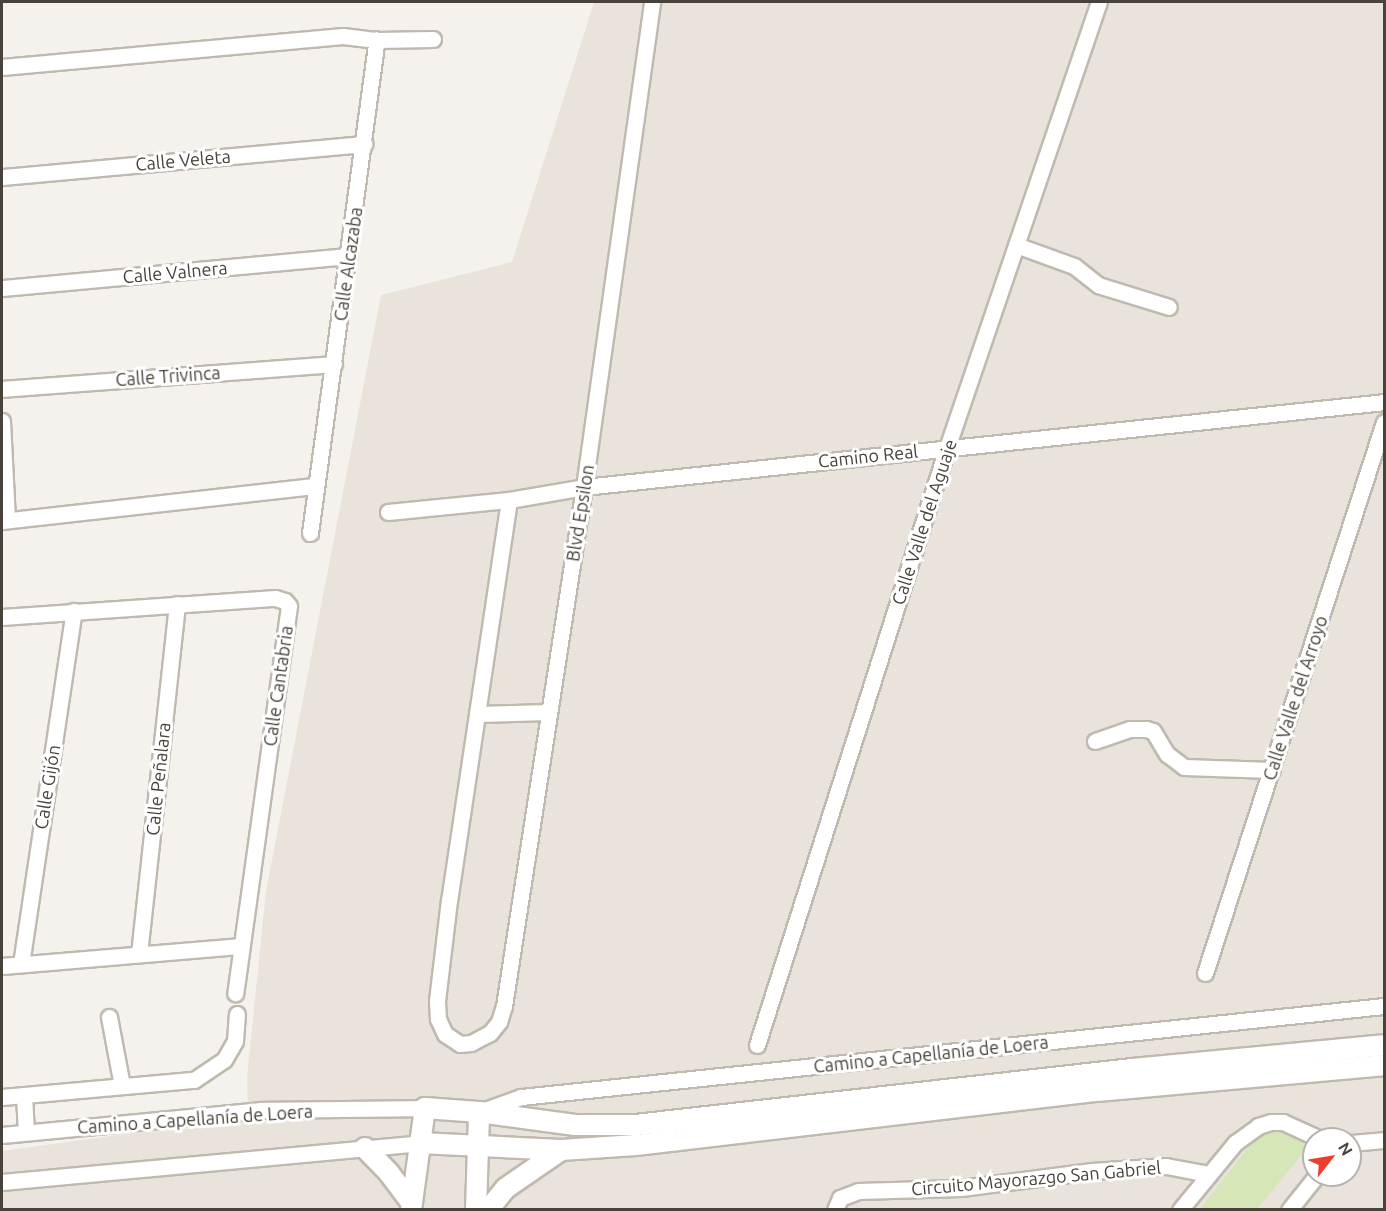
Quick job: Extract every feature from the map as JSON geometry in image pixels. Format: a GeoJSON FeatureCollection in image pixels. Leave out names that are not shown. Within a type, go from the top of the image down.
{"type":"FeatureCollection","features":[{"type":"Feature","properties":{"kind":"street","name":"Blvd Epsilon"},"geometry":{"type":"LineString","coordinates":[[477,714],[437,1001],[438,1018],[445,1034],[460,1044],[471,1043],[490,1033],[499,1022],[504,1006],[584,487],[652,2]]}},
{"type":"Feature","properties":{"kind":"street","name":"Calle Valle del Aguaje"},"geometry":{"type":"LineString","coordinates":[[757,1045],[947,448],[1099,2]]}},
{"type":"Feature","properties":{"kind":"street"},"geometry":{"type":"LineString","coordinates":[[2,67],[343,36],[377,40],[434,39]]}},
{"type":"Feature","properties":{"kind":"street","name":"Calle Alcazaba"},"geometry":{"type":"LineString","coordinates":[[309,533],[365,144],[377,40]]}},
{"type":"Feature","properties":{"kind":"street","name":"Calle Veleta"},"geometry":{"type":"LineString","coordinates":[[2,177],[365,144]]}},
{"type":"Feature","properties":{"kind":"street"},"geometry":{"type":"LineString","coordinates":[[1016,245],[1074,267],[1098,285],[1169,307]]}},
{"type":"Feature","properties":{"kind":"street","name":"Calle Valnera"},"geometry":{"type":"LineString","coordinates":[[2,288],[349,256]]}},
{"type":"Feature","properties":{"kind":"street","name":"Calle Trivinca"},"geometry":{"type":"LineString","coordinates":[[2,388],[334,364]]}},
{"type":"Feature","properties":{"kind":"street","name":"Camino Real"},"geometry":{"type":"LineString","coordinates":[[388,512],[509,500],[584,487],[1384,402]]}},
{"type":"Feature","properties":{"kind":"street"},"geometry":{"type":"LineString","coordinates":[[2,421],[4,521],[316,486]]}},
{"type":"Feature","properties":{"kind":"street","name":"Calle Valle del Arroyo"},"geometry":{"type":"LineString","coordinates":[[1205,973],[1384,422]]}},
{"type":"Feature","properties":{"kind":"street"},"geometry":{"type":"LineString","coordinates":[[509,500],[477,714],[549,712]]}},
{"type":"Feature","properties":{"kind":"street","name":"Calle Cantabria"},"geometry":{"type":"LineString","coordinates":[[2,617],[275,598],[285,601],[289,606],[235,993]]}},
{"type":"Feature","properties":{"kind":"street","name":"Calle Peñalara"},"geometry":{"type":"LineString","coordinates":[[139,954],[177,604]]}},
{"type":"Feature","properties":{"kind":"street","name":"Calle Gijón"},"geometry":{"type":"LineString","coordinates":[[21,964],[74,611]]}},
{"type":"Feature","properties":{"kind":"street"},"geometry":{"type":"LineString","coordinates":[[1095,741],[1130,729],[1146,729],[1153,731],[1167,754],[1184,767],[1272,770]]}},
{"type":"Feature","properties":{"kind":"street"},"geometry":{"type":"LineString","coordinates":[[2,966],[240,946]]}},
{"type":"Feature","properties":{"kind":"street","name":"Camino a Capellanía de Loera"},"geometry":{"type":"LineString","coordinates":[[479,1112],[521,1097],[1384,1005]]}},
{"type":"Feature","properties":{"kind":"street"},"geometry":{"type":"LineString","coordinates":[[2,1097],[194,1080],[224,1060],[235,1041],[237,1014]]}},
{"type":"Feature","properties":{"kind":"street"},"geometry":{"type":"LineString","coordinates":[[109,1017],[122,1086]]}},
{"type":"Feature","properties":{"kind":"street"},"geometry":{"type":"LineString","coordinates":[[411,1206],[425,1108],[479,1112],[575,1125],[635,1125],[1132,1069],[1384,1045]]}},
{"type":"Feature","properties":{"kind":"street"},"geometry":{"type":"LineString","coordinates":[[2,1182],[421,1143],[479,1148],[561,1150],[704,1138],[1099,1091],[1384,1065]]}},
{"type":"Feature","properties":{"kind":"street"},"geometry":{"type":"LineString","coordinates":[[24,1095],[26,1132]]}},
{"type":"Feature","properties":{"kind":"street","name":"Camino a Capellanía de Loera"},"geometry":{"type":"LineString","coordinates":[[2,1135],[260,1110],[425,1108]]}},
{"type":"Feature","properties":{"kind":"street"},"geometry":{"type":"LineString","coordinates":[[476,1209],[479,1112]]}},
{"type":"Feature","properties":{"kind":"street"},"geometry":{"type":"LineString","coordinates":[[1180,1209],[1235,1143],[1250,1131],[1271,1122],[1283,1122],[1302,1131]]}},
{"type":"Feature","properties":{"kind":"street"},"geometry":{"type":"LineString","coordinates":[[1362,1142],[1384,1140]]}},
{"type":"Feature","properties":{"kind":"street"},"geometry":{"type":"LineString","coordinates":[[365,1148],[389,1173],[411,1206]]}},
{"type":"Feature","properties":{"kind":"street"},"geometry":{"type":"LineString","coordinates":[[488,1209],[506,1188],[561,1150]]}},
{"type":"Feature","properties":{"kind":"street","name":"Circuito Mayorazgo San Gabriel"},"geometry":{"type":"LineString","coordinates":[[835,1209],[840,1198],[858,1191],[961,1188],[1092,1171],[1166,1166],[1209,1174]]}},
{"type":"Feature","properties":{"kind":"street"},"geometry":{"type":"LineString","coordinates":[[1289,1209],[1307,1187]]}},
{"type":"Feature","properties":{"kind":"shaded area"},"geometry":{"type":"Polygon","coordinates":[[[594,2],[1384,2],[1384,1209],[2,1210],[2,1151],[248,1117],[247,1077],[266,891],[381,295],[512,262],[594,2]]]}},
{"type":"Feature","properties":{"kind":"green space"},"geometry":{"type":"Polygon","coordinates":[[[1288,1125],[1302,1133],[1302,1154],[1257,1209],[1199,1210],[1254,1140],[1288,1125]]]}}]}
